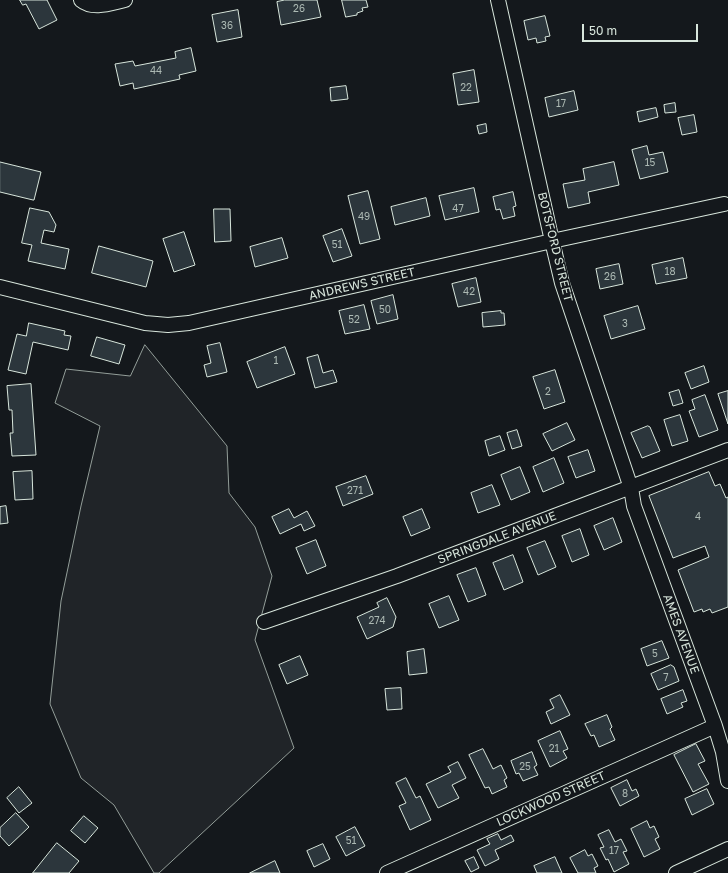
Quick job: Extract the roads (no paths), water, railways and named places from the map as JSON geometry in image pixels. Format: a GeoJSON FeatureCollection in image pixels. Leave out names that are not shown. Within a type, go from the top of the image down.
{"type":"FeatureCollection","features":[{"type":"Feature","properties":{"kind":"street"},"geometry":{"type":"LineString","coordinates":[[83,2],[98,6],[125,0]]}},
{"type":"Feature","properties":{"kind":"street","name":"BOTSFORD STREET"},"geometry":{"type":"LineString","coordinates":[[498,0],[562,283],[631,488]]}},
{"type":"Feature","properties":{"kind":"street","name":"ANDREWS STREET"},"geometry":{"type":"LineString","coordinates":[[0,287],[145,323],[168,325],[189,323],[552,240],[724,204]]}},
{"type":"Feature","properties":{"kind":"street","name":"SPRINGDALE AVENUE"},"geometry":{"type":"LineString","coordinates":[[264,622],[397,576],[728,450]]}},
{"type":"Feature","properties":{"kind":"street","name":"AMES AVENUE"},"geometry":{"type":"LineString","coordinates":[[631,488],[634,506],[715,726],[723,752],[728,781]]}},
{"type":"Feature","properties":{"kind":"street","name":"LOCKWOOD STREET"},"geometry":{"type":"LineString","coordinates":[[387,873],[715,726]]}},
{"type":"Feature","properties":{"kind":"street"},"geometry":{"type":"LineString","coordinates":[[676,873],[728,849]]}}]}
